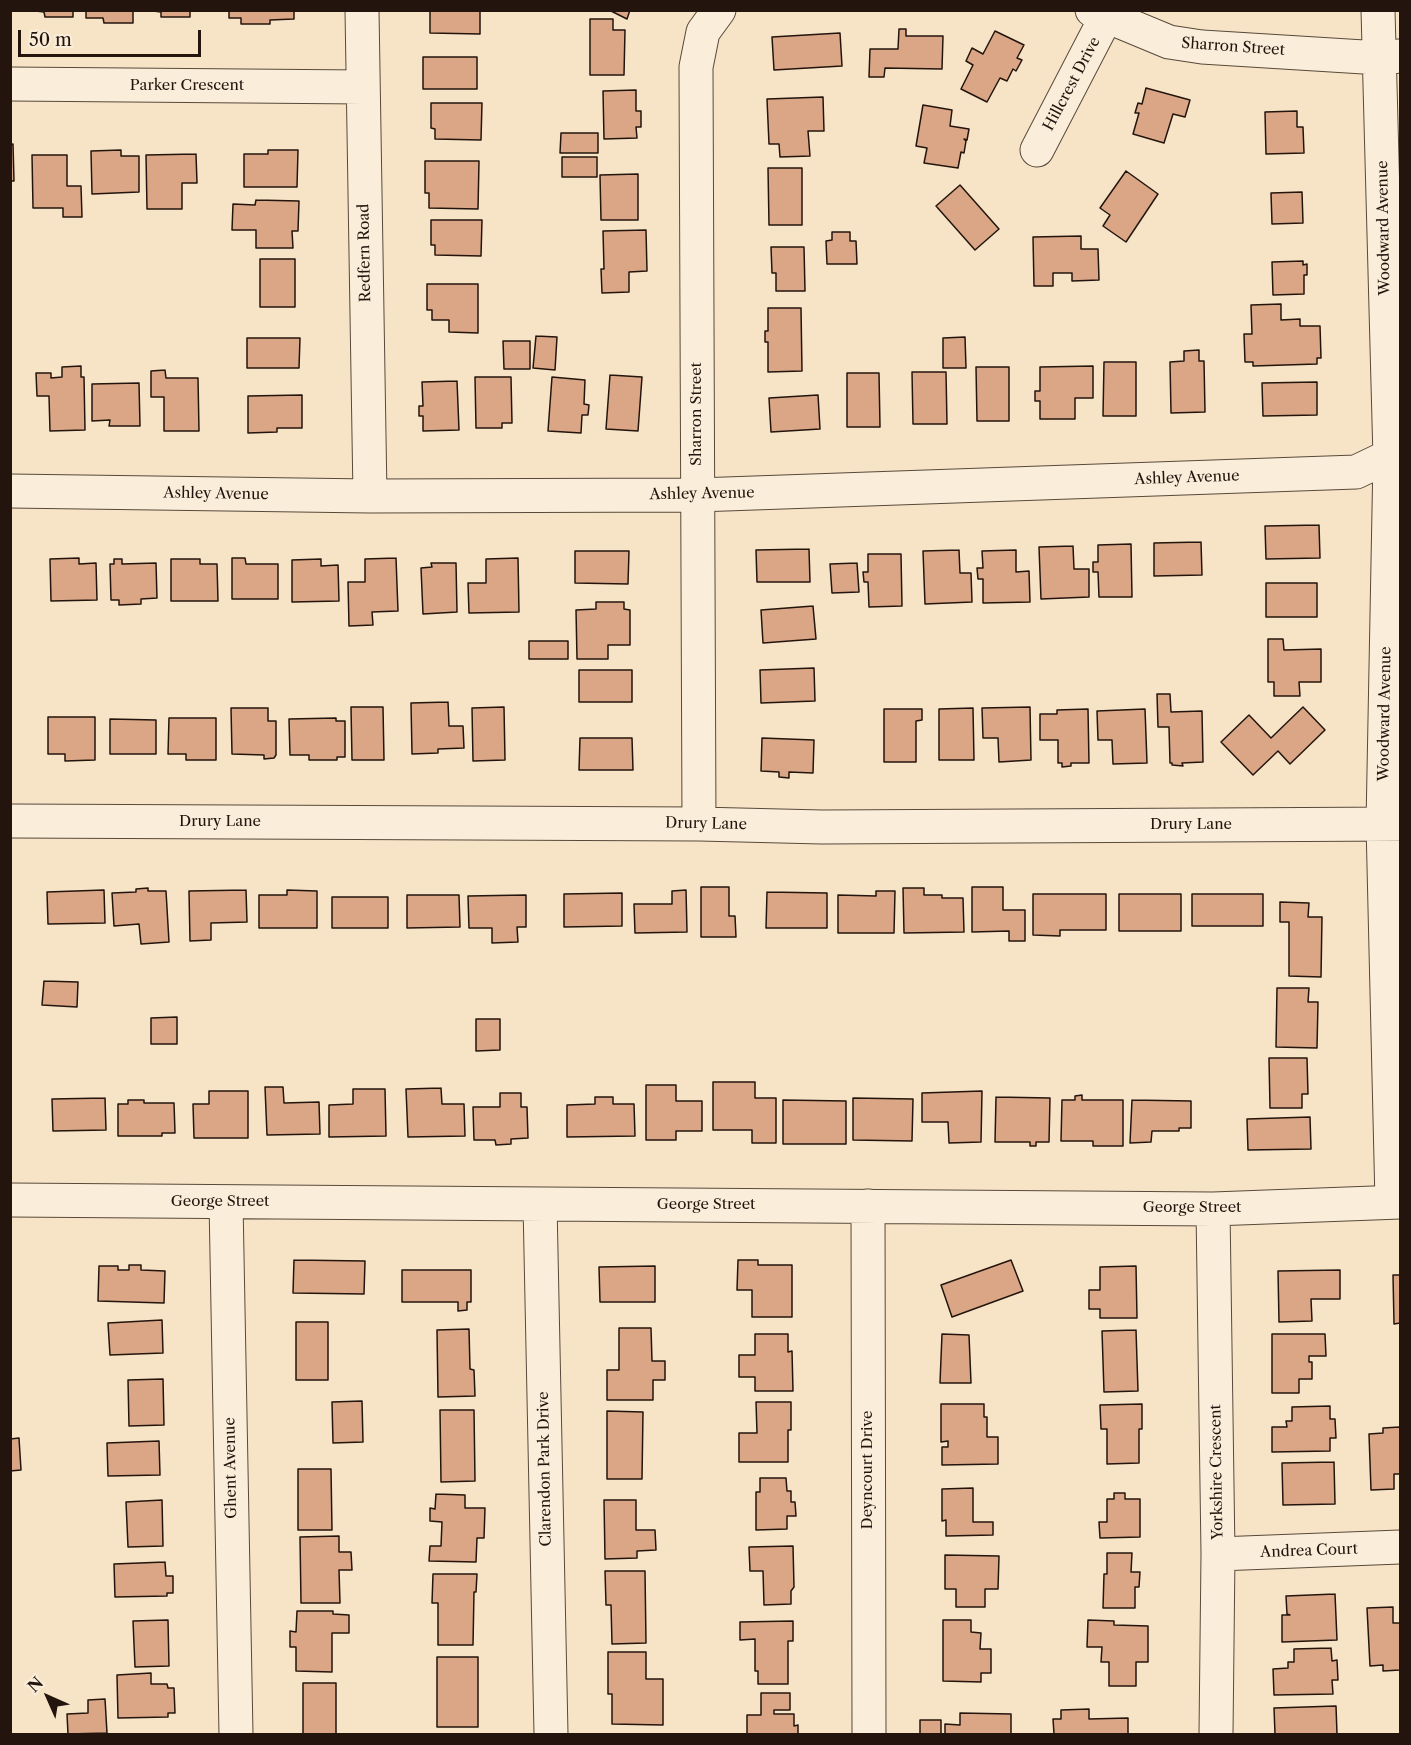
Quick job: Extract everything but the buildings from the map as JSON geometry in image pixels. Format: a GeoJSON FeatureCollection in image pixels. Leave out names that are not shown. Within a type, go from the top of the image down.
{"type":"FeatureCollection","features":[{"type":"Feature","properties":{"kind":"street","name":"Redfern Road"},"geometry":{"type":"LineString","coordinates":[[362,10],[370,496]]}},
{"type":"Feature","properties":{"kind":"street","name":"Sharron Street"},"geometry":{"type":"LineString","coordinates":[[699,824],[696,67],[703,32],[719,10]]}},
{"type":"Feature","properties":{"kind":"street","name":"Woodward Avenue"},"geometry":{"type":"LineString","coordinates":[[1378,10],[1390,57],[1395,455],[1392,824],[1396,1202]]}},
{"type":"Feature","properties":{"kind":"street","name":"Sharron Street"},"geometry":{"type":"LineString","coordinates":[[1099,14],[1169,42],[1180,44],[1390,57]]}},
{"type":"Feature","properties":{"kind":"street","name":"Hillcrest Drive"},"geometry":{"type":"LineString","coordinates":[[1037,150],[1099,14]]}},
{"type":"Feature","properties":{"kind":"street","name":"Parker Crescent"},"geometry":{"type":"LineString","coordinates":[[10,84],[363,87]]}},
{"type":"Feature","properties":{"kind":"street","name":"Ashley Avenue"},"geometry":{"type":"LineString","coordinates":[[10,491],[370,496],[697,495],[1356,472],[1395,455]]}},
{"type":"Feature","properties":{"kind":"street","name":"Drury Lane"},"geometry":{"type":"LineString","coordinates":[[10,821],[822,826],[1392,824]]}},
{"type":"Feature","properties":{"kind":"street","name":"George Street"},"geometry":{"type":"LineString","coordinates":[[10,1200],[1213,1209],[1396,1202]]}},
{"type":"Feature","properties":{"kind":"street","name":"Ghent Avenue"},"geometry":{"type":"LineString","coordinates":[[226,1202],[236,1734]]}},
{"type":"Feature","properties":{"kind":"street","name":"Clarendon Park Drive"},"geometry":{"type":"LineString","coordinates":[[540,1204],[551,1734]]}},
{"type":"Feature","properties":{"kind":"street","name":"Deyncourt Drive"},"geometry":{"type":"LineString","coordinates":[[868,1206],[869,1734]]}},
{"type":"Feature","properties":{"kind":"street","name":"Yorkshire Crescent"},"geometry":{"type":"LineString","coordinates":[[1213,1209],[1218,1554],[1216,1734]]}},
{"type":"Feature","properties":{"kind":"street","name":"Andrea Court"},"geometry":{"type":"LineString","coordinates":[[1218,1554],[1401,1547]]}}]}
